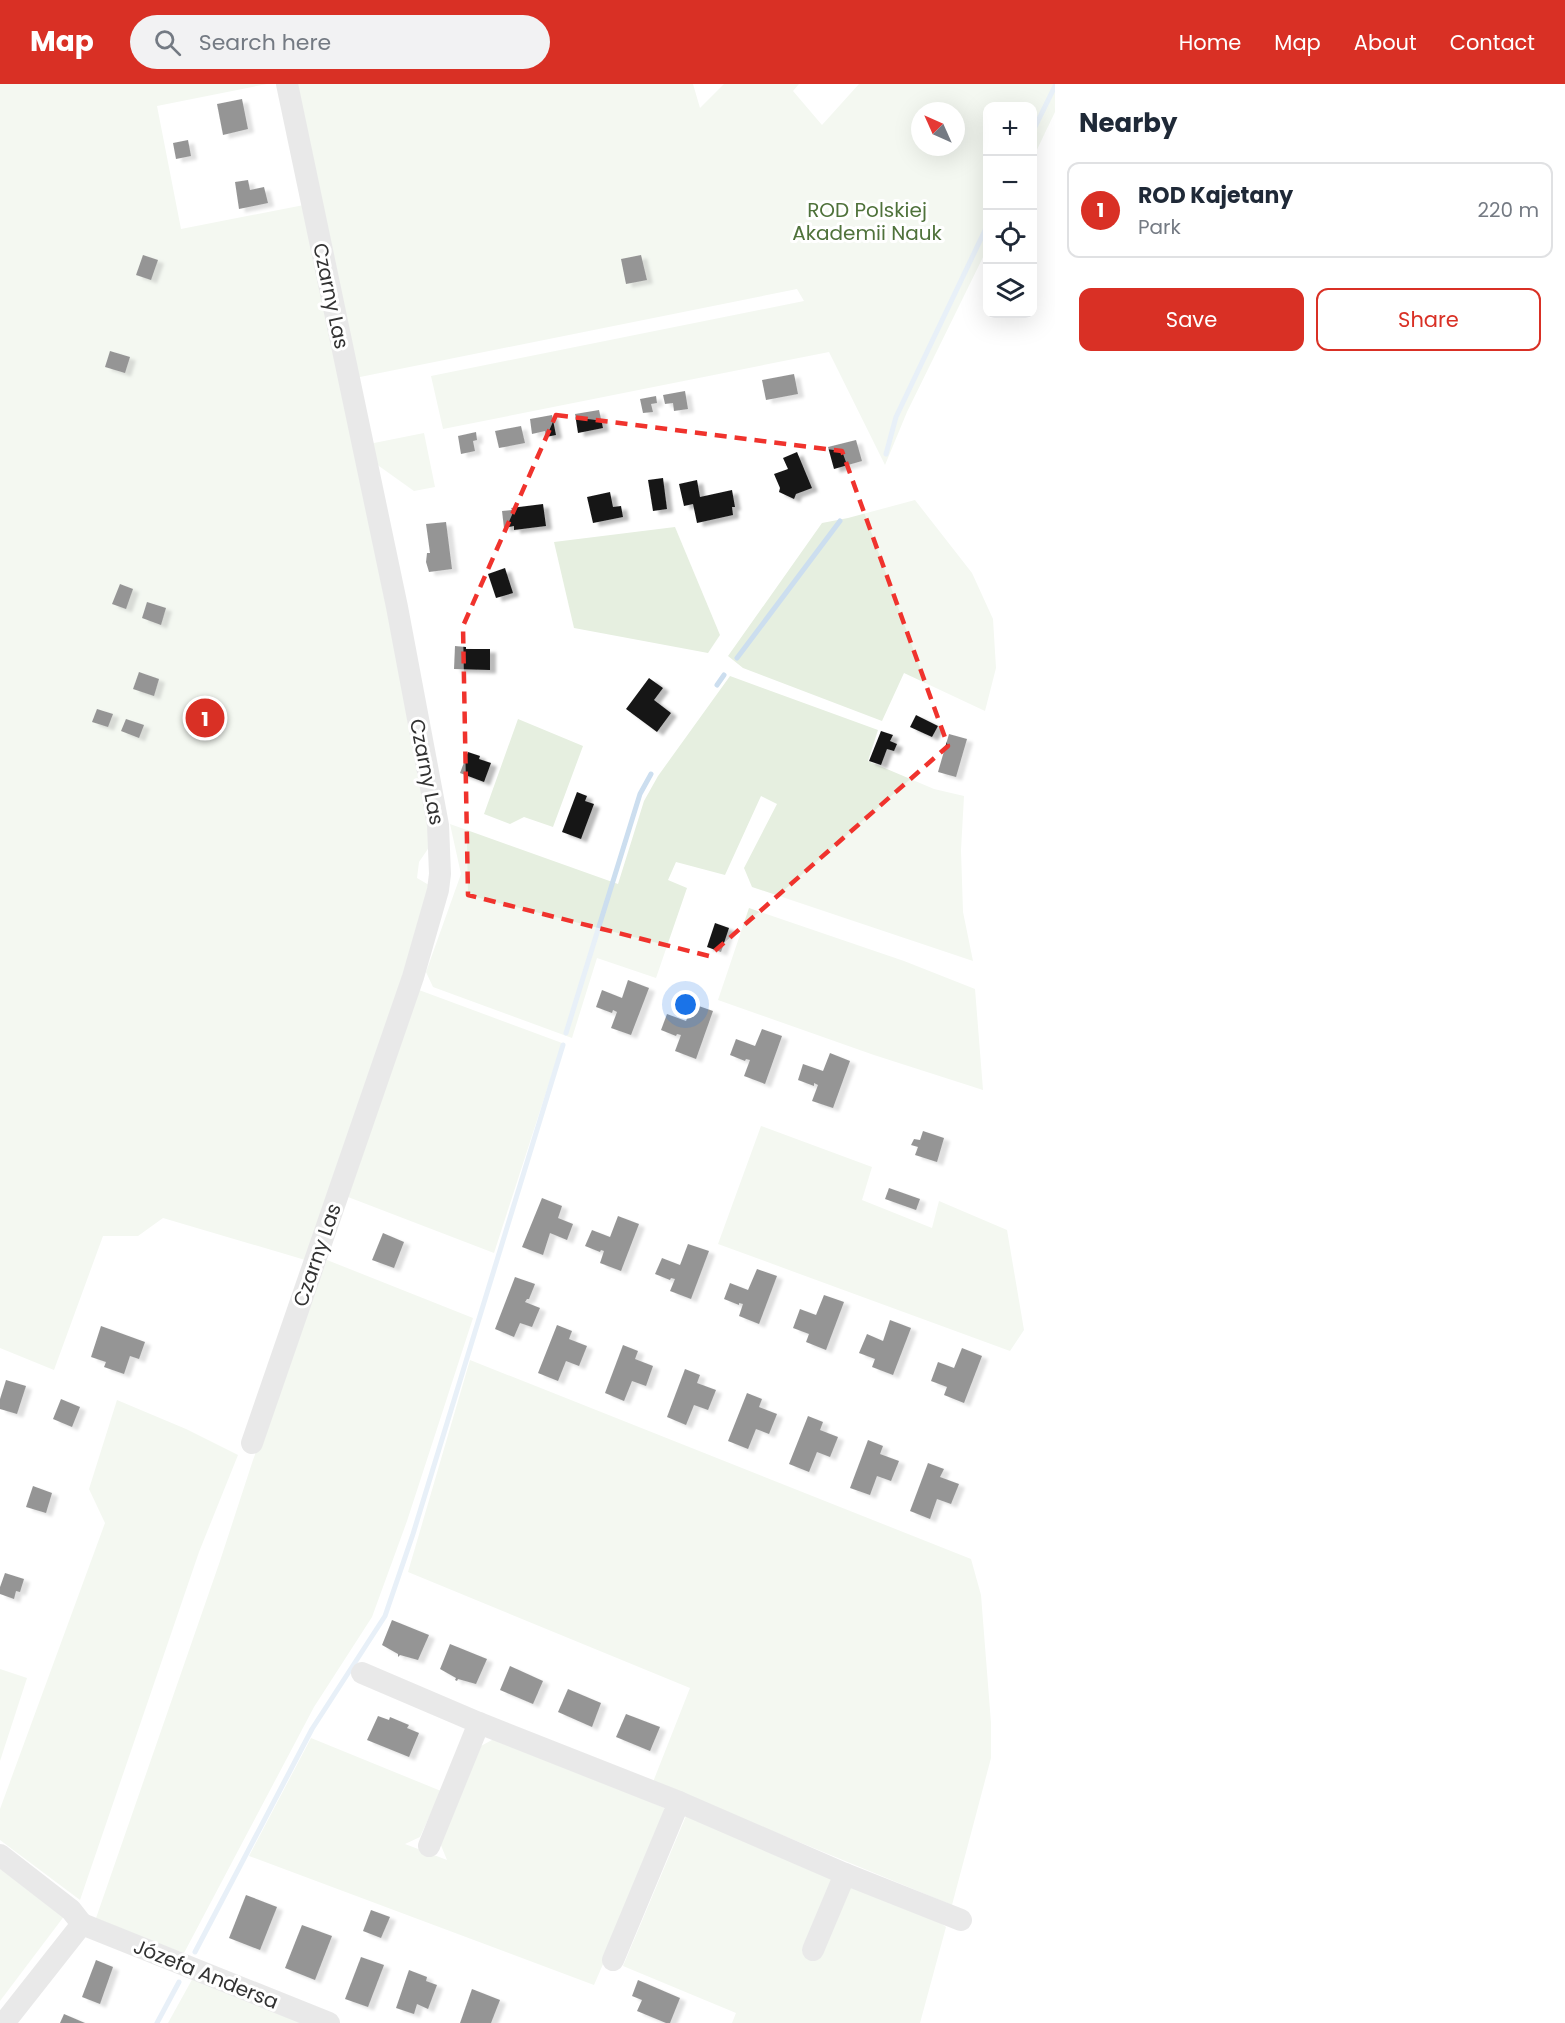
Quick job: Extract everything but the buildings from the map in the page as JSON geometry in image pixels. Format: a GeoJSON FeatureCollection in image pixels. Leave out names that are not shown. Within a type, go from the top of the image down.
{"type":"FeatureCollection","features":[{"type":"Feature","properties":{"kind":"street","name":"Czarny Las"},"geometry":{"type":"LineString","coordinates":[[252,1443],[413,977],[438,890],[440,874],[438,825],[397,607],[287,84]]}},
{"type":"Feature","properties":{"kind":"street"},"geometry":{"type":"LineString","coordinates":[[362,1673],[961,1920]]}},
{"type":"Feature","properties":{"kind":"street"},"geometry":{"type":"LineString","coordinates":[[429,1846],[479,1723]]}},
{"type":"Feature","properties":{"kind":"street"},"geometry":{"type":"LineString","coordinates":[[613,1960],[679,1802]]}},
{"type":"Feature","properties":{"kind":"street"},"geometry":{"type":"LineString","coordinates":[[0,1855],[71,1910],[82,1924],[4,2023]]}},
{"type":"Feature","properties":{"kind":"street"},"geometry":{"type":"LineString","coordinates":[[813,1950],[845,1874]]}},
{"type":"Feature","properties":{"kind":"street","name":"Józefa Andersa"},"geometry":{"type":"LineString","coordinates":[[82,1924],[329,2023]]}},
{"type":"Feature","properties":{"kind":"highlighted area"},"geometry":{"type":"Polygon","coordinates":[[[556,415],[842,451],[948,746],[709,956],[468,895],[463,626],[556,415]]]}},
{"type":"Feature","properties":{"kind":"green space"},"geometry":{"type":"Polygon","coordinates":[[[0,84],[267,84],[157,106],[181,229],[304,205],[434,840],[419,862],[417,878],[434,888],[312,1262],[163,1218],[138,1236],[103,1236],[54,1370],[0,1348],[0,84]]]}},
{"type":"Feature","properties":{"kind":"green space","name":"ROD Polskiej Akademii Nauk"},"geometry":{"type":"Polygon","coordinates":[[[296,84],[693,84],[700,108],[724,84],[799,84],[793,91],[822,125],[859,84],[1055,84],[1055,112],[1037,150],[1037,102],[983,102],[983,257],[907,412],[885,465],[829,352],[443,429],[431,376],[804,301],[797,289],[355,378],[296,84]]]}},
{"type":"Feature","properties":{"kind":"green space"},"geometry":{"type":"Polygon","coordinates":[[[424,433],[435,487],[414,491],[372,461],[369,444],[424,433]]]}},
{"type":"Feature","properties":{"kind":"green space"},"geometry":{"type":"Polygon","coordinates":[[[915,500],[972,573],[993,619],[996,668],[985,711],[904,673],[882,721],[743,668],[728,656],[822,523],[915,500]]]}},
{"type":"Feature","properties":{"kind":"green space"},"geometry":{"type":"Polygon","coordinates":[[[675,527],[720,635],[708,653],[574,628],[554,542],[675,527]]]}},
{"type":"Feature","properties":{"kind":"green space"},"geometry":{"type":"Polygon","coordinates":[[[730,676],[878,730],[868,761],[934,789],[964,796],[961,850],[963,912],[973,961],[752,887],[744,868],[777,804],[761,796],[725,875],[676,862],[668,880],[687,888],[656,978],[597,958],[572,1038],[433,987],[426,972],[461,874],[450,824],[618,884],[644,801],[658,776],[730,676]]]}},
{"type":"Feature","properties":{"kind":"green space"},"geometry":{"type":"Polygon","coordinates":[[[518,719],[583,746],[553,827],[524,817],[510,824],[484,814],[518,719]]]}},
{"type":"Feature","properties":{"kind":"green space"},"geometry":{"type":"Polygon","coordinates":[[[749,908],[904,961],[975,989],[983,1090],[874,1055],[718,1000],[749,908]]]}},
{"type":"Feature","properties":{"kind":"green space"},"geometry":{"type":"Polygon","coordinates":[[[419,990],[562,1043],[494,1253],[348,1197],[419,990]]]}},
{"type":"Feature","properties":{"kind":"green space"},"geometry":{"type":"Polygon","coordinates":[[[761,1126],[872,1167],[862,1200],[932,1228],[939,1201],[1007,1230],[1024,1330],[1010,1351],[718,1244],[761,1126]]]}},
{"type":"Feature","properties":{"kind":"green space"},"geometry":{"type":"Polygon","coordinates":[[[327,1260],[473,1318],[407,1521],[372,1617],[314,1707],[184,1953],[95,1921],[253,1460],[327,1260]]]}},
{"type":"Feature","properties":{"kind":"green space"},"geometry":{"type":"Polygon","coordinates":[[[470,1360],[971,1559],[981,1595],[991,1723],[991,1758],[952,1905],[653,1782],[690,1688],[408,1572],[470,1360]]]}},
{"type":"Feature","properties":{"kind":"green space"},"geometry":{"type":"Polygon","coordinates":[[[117,1400],[186,1429],[238,1455],[199,1552],[80,1900],[0,1840],[0,1809],[105,1523],[89,1489],[117,1400]]]}},
{"type":"Feature","properties":{"kind":"green space"},"geometry":{"type":"Polygon","coordinates":[[[0,1669],[27,1678],[0,1761],[0,1669]]]}},
{"type":"Feature","properties":{"kind":"green space"},"geometry":{"type":"Polygon","coordinates":[[[501,1735],[664,1808],[666,1817],[594,1985],[249,1856],[311,1738],[441,1791],[420,1837],[405,1844],[447,1860],[440,1843],[481,1746],[501,1735]]]}},
{"type":"Feature","properties":{"kind":"green space"},"geometry":{"type":"Polygon","coordinates":[[[686,1816],[929,1914],[946,1927],[920,2023],[732,2023],[736,2013],[623,1966],[686,1816]]]}},
{"type":"Feature","properties":{"kind":"green space"},"geometry":{"type":"Polygon","coordinates":[[[0,1866],[65,1915],[0,2001],[0,1866]]]}},
{"type":"Feature","properties":{"kind":"green space"},"geometry":{"type":"Polygon","coordinates":[[[194,1976],[314,2023],[168,2023],[194,1976]]]}},
{"type":"Feature","properties":{"kind":"waterway"},"geometry":{"type":"LineString","coordinates":[[1037,123],[1055,86]]}},
{"type":"Feature","properties":{"kind":"waterway"},"geometry":{"type":"LineString","coordinates":[[886,454],[896,417],[983,234]]}},
{"type":"Feature","properties":{"kind":"waterway"},"geometry":{"type":"LineString","coordinates":[[737,658],[840,521]]}},
{"type":"Feature","properties":{"kind":"waterway"},"geometry":{"type":"LineString","coordinates":[[717,685],[724,675]]}},
{"type":"Feature","properties":{"kind":"waterway"},"geometry":{"type":"LineString","coordinates":[[566,1033],[640,794],[651,774]]}},
{"type":"Feature","properties":{"kind":"waterway"},"geometry":{"type":"LineString","coordinates":[[195,1952],[312,1729],[385,1616],[413,1534],[563,1045]]}},
{"type":"Feature","properties":{"kind":"waterway"},"geometry":{"type":"LineString","coordinates":[[157,2023],[179,1982]]}},
{"type":"Feature","properties":{"kind":"place","name":"ROD Kajetany"},"geometry":{"type":"Point","coordinates":[205,718]}}]}
